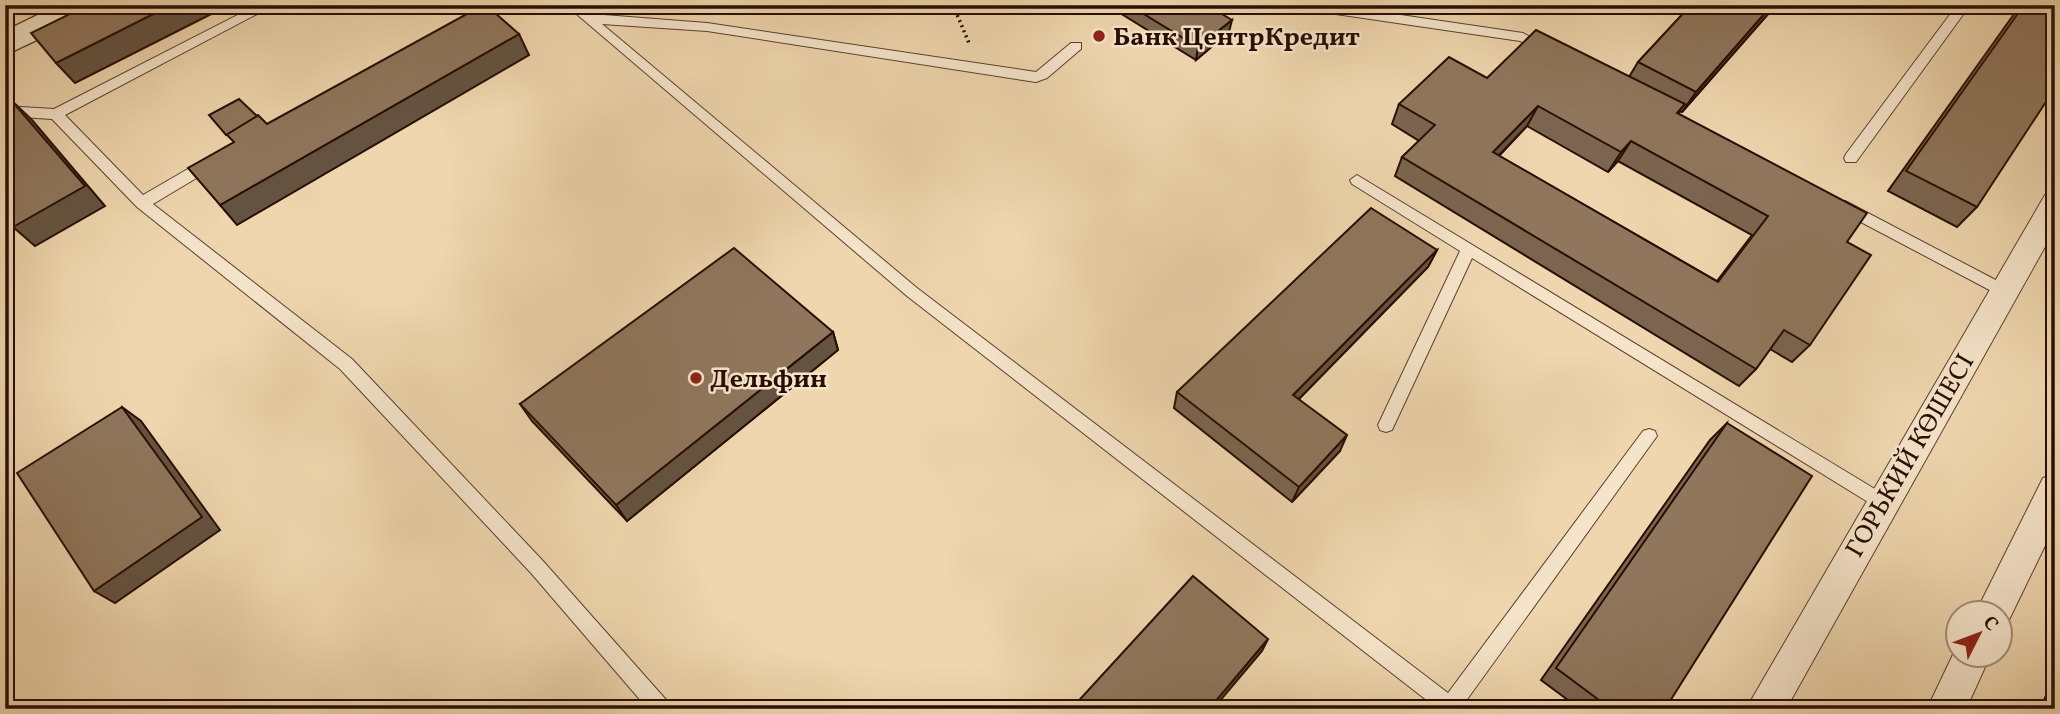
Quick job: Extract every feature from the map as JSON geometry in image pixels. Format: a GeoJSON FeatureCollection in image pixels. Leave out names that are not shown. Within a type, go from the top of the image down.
{"type":"FeatureCollection","features":[{"type":"Feature","properties":{"kind":"street"},"geometry":{"type":"LineString","coordinates":[[5,44],[85,5]]}},
{"type":"Feature","properties":{"kind":"street","name":"ГОРЬКИЙ КӨШЕСІ"},"geometry":{"type":"LineString","coordinates":[[1765,709],[2055,203]]}},
{"type":"Feature","properties":{"kind":"street"},"geometry":{"type":"LineString","coordinates":[[2001,598],[2055,489]]}},
{"type":"Feature","properties":{"kind":"street"},"geometry":{"type":"LineString","coordinates":[[1946,709],[1966,668]]}},
{"type":"Feature","properties":{"kind":"lane"},"geometry":{"type":"LineString","coordinates":[[5,111],[56,114],[268,5]]}},
{"type":"Feature","properties":{"kind":"lane"},"geometry":{"type":"LineString","coordinates":[[572,5],[912,292],[1453,707],[1649,436]]}},
{"type":"Feature","properties":{"kind":"lane"},"geometry":{"type":"LineString","coordinates":[[1851,158],[1964,5]]}},
{"type":"Feature","properties":{"kind":"lane"},"geometry":{"type":"LineString","coordinates":[[1329,9],[1523,37],[1560,56]]}},
{"type":"Feature","properties":{"kind":"lane"},"geometry":{"type":"LineString","coordinates":[[586,18],[707,26],[1035,76],[1042,75],[1076,46]]}},
{"type":"Feature","properties":{"kind":"lane"},"geometry":{"type":"LineString","coordinates":[[56,114],[142,203],[346,364],[537,566],[661,709]]}},
{"type":"Feature","properties":{"kind":"lane"},"geometry":{"type":"LineString","coordinates":[[142,203],[224,155]]}},
{"type":"Feature","properties":{"kind":"lane"},"geometry":{"type":"LineString","coordinates":[[1357,180],[1882,502]]}},
{"type":"Feature","properties":{"kind":"lane"},"geometry":{"type":"LineString","coordinates":[[1831,200],[2004,291]]}},
{"type":"Feature","properties":{"kind":"lane"},"geometry":{"type":"LineString","coordinates":[[1387,425],[1469,248]]}},
{"type":"Feature","properties":{"kind":"path"},"geometry":{"type":"LineString","coordinates":[[953,5],[979,68]]}},
{"type":"Feature","properties":{"kind":"building"},"geometry":{"type":"Polygon","coordinates":[[[88,5],[171,5],[56,63],[31,33],[88,5]]]}},
{"type":"Feature","properties":{"kind":"building"},"geometry":{"type":"Polygon","coordinates":[[[483,5],[519,34],[220,205],[188,168],[234,142],[226,134],[258,115],[267,124],[483,5]]]}},
{"type":"Feature","properties":{"kind":"building"},"geometry":{"type":"Polygon","coordinates":[[[1129,5],[1207,5],[1232,20],[1198,47],[1129,5]]]}},
{"type":"Feature","properties":{"kind":"building"},"geometry":{"type":"Polygon","coordinates":[[[1691,5],[1772,5],[1696,92],[1638,62],[1691,5]]]}},
{"type":"Feature","properties":{"kind":"building"},"geometry":{"type":"Polygon","coordinates":[[[2024,5],[2055,5],[2055,88],[1977,207],[1906,171],[2024,5]]]}},
{"type":"Feature","properties":{"kind":"building"},"geometry":{"type":"Polygon","coordinates":[[[1536,30],[1685,104],[1677,113],[1867,213],[1847,242],[1871,255],[1810,345],[1784,330],[1756,369],[1402,157],[1435,125],[1399,104],[1449,57],[1487,78],[1536,30]],[[1538,106],[1493,152],[1718,282],[1768,216],[1631,141],[1621,152],[1538,106]]]}},
{"type":"Feature","properties":{"kind":"building"},"geometry":{"type":"Polygon","coordinates":[[[239,99],[257,116],[226,135],[209,115],[239,99]]]}},
{"type":"Feature","properties":{"kind":"building"},"geometry":{"type":"Polygon","coordinates":[[[5,100],[11,100],[85,186],[13,227],[5,218],[5,100]]]}},
{"type":"Feature","properties":{"kind":"building"},"geometry":{"type":"Polygon","coordinates":[[[1371,208],[1437,250],[1293,395],[1347,435],[1299,487],[1177,392],[1371,208]]]}},
{"type":"Feature","properties":{"kind":"building"},"geometry":{"type":"Polygon","coordinates":[[[734,248],[833,332],[616,505],[520,404],[734,248]]]}},
{"type":"Feature","properties":{"kind":"building"},"geometry":{"type":"Polygon","coordinates":[[[122,407],[202,517],[94,591],[17,473],[122,407]]]}},
{"type":"Feature","properties":{"kind":"building"},"geometry":{"type":"Polygon","coordinates":[[[1727,423],[1812,476],[1665,709],[1611,709],[1556,668],[1727,423]]]}},
{"type":"Feature","properties":{"kind":"building"},"geometry":{"type":"Polygon","coordinates":[[[1193,576],[1268,639],[1209,709],[1071,709],[1193,576]]]}},
{"type":"Feature","properties":{"kind":"place","name":"Банк ЦентрКредит"},"geometry":{"type":"Point","coordinates":[1099,36]}},
{"type":"Feature","properties":{"kind":"place","name":"Дельфин"},"geometry":{"type":"Point","coordinates":[696,378]}}]}
